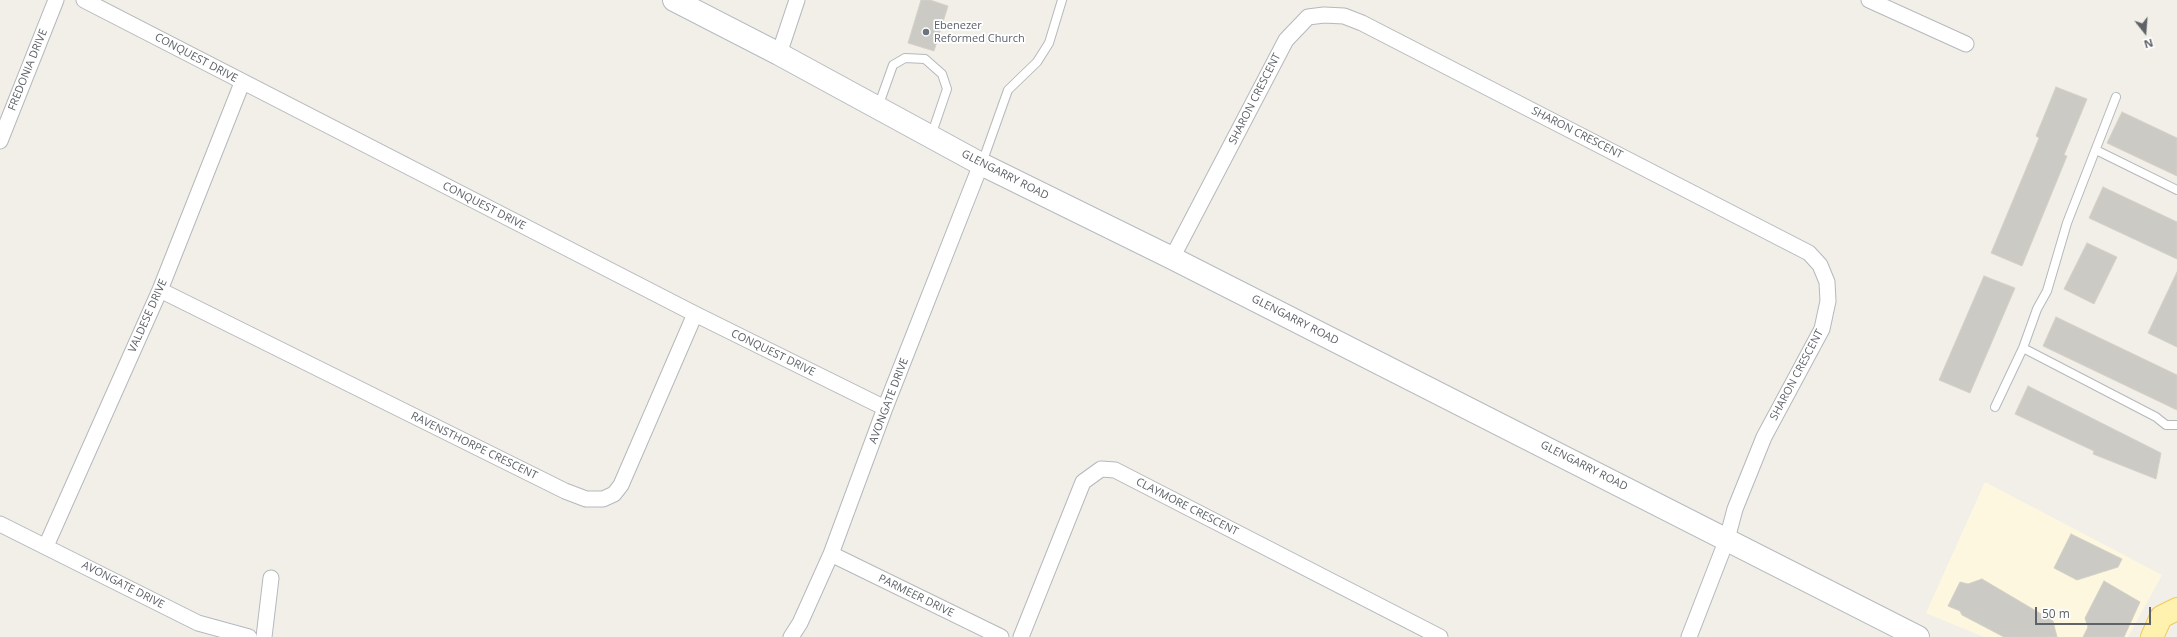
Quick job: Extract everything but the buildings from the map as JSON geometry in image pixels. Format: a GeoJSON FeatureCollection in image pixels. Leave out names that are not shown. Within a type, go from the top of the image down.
{"type":"FeatureCollection","features":[{"type":"Feature","properties":{"kind":"main road"},"geometry":{"type":"LineString","coordinates":[[2152,637],[2161,617],[2177,609]]}},
{"type":"Feature","properties":{"kind":"street","name":"FREDONIA DRIVE"},"geometry":{"type":"LineString","coordinates":[[0,141],[56,0]]}},
{"type":"Feature","properties":{"kind":"street","name":"CONQUEST DRIVE"},"geometry":{"type":"LineString","coordinates":[[84,0],[242,83],[694,314],[886,408]]}},
{"type":"Feature","properties":{"kind":"street","name":"GLENGARRY ROAD"},"geometry":{"type":"LineString","coordinates":[[674,0],[779,54],[981,164],[1172,258],[1728,539],[1918,637]]}},
{"type":"Feature","properties":{"kind":"street"},"geometry":{"type":"LineString","coordinates":[[779,54],[797,0]]}},
{"type":"Feature","properties":{"kind":"street"},"geometry":{"type":"LineString","coordinates":[[1869,0],[1966,44]]}},
{"type":"Feature","properties":{"kind":"street","name":"SHARON CRESCENT"},"geometry":{"type":"LineString","coordinates":[[1172,258],[1286,40],[1308,17],[1324,15],[1344,16],[1362,23],[1809,253],[1820,264],[1827,282],[1828,301],[1822,329],[1764,437],[1735,509],[1728,539],[1688,637]]}},
{"type":"Feature","properties":{"kind":"street","name":"VALDESE DRIVE"},"geometry":{"type":"LineString","coordinates":[[46,546],[160,290],[242,83]]}},
{"type":"Feature","properties":{"kind":"street","name":"AVONGATE DRIVE"},"geometry":{"type":"LineString","coordinates":[[791,637],[800,623],[831,554],[981,164]]}},
{"type":"Feature","properties":{"kind":"street","name":"RAVENSTHORPE CRESCENT"},"geometry":{"type":"LineString","coordinates":[[160,290],[565,491],[586,499],[603,499],[614,494],[621,484],[694,314]]}},
{"type":"Feature","properties":{"kind":"street","name":"CLAYMORE CRESCENT"},"geometry":{"type":"LineString","coordinates":[[1021,637],[1083,482],[1101,469],[1115,470],[1440,637]]}},
{"type":"Feature","properties":{"kind":"street","name":"AVONGATE DRIVE"},"geometry":{"type":"LineString","coordinates":[[0,524],[198,623],[249,637]]}},
{"type":"Feature","properties":{"kind":"street","name":"PARMEER DRIVE"},"geometry":{"type":"LineString","coordinates":[[831,554],[1002,637]]}},
{"type":"Feature","properties":{"kind":"street"},"geometry":{"type":"LineString","coordinates":[[264,637],[271,578]]}},
{"type":"Feature","properties":{"kind":"lane"},"geometry":{"type":"LineString","coordinates":[[981,164],[1008,90],[1037,62],[1049,43],[1062,0]]}},
{"type":"Feature","properties":{"kind":"lane"},"geometry":{"type":"LineString","coordinates":[[878,108],[893,65],[905,58],[925,59],[942,74],[947,89],[930,136]]}},
{"type":"Feature","properties":{"kind":"lane"},"geometry":{"type":"LineString","coordinates":[[1995,407],[2024,348],[2037,309],[2046,291],[2067,223],[2116,97]]}},
{"type":"Feature","properties":{"kind":"lane"},"geometry":{"type":"LineString","coordinates":[[2096,150],[2177,190]]}},
{"type":"Feature","properties":{"kind":"lane"},"geometry":{"type":"LineString","coordinates":[[2024,348],[2156,417],[2166,424],[2177,425]]}},
{"type":"Feature","properties":{"kind":"shaded area"},"geometry":{"type":"Polygon","coordinates":[[[1985,482],[2162,575],[2128,637],[1984,637],[1926,613],[1985,482]]]}},
{"type":"Feature","properties":{"kind":"place","name":"Ebenezer Reformed Church"},"geometry":{"type":"Point","coordinates":[926,32]}}]}
